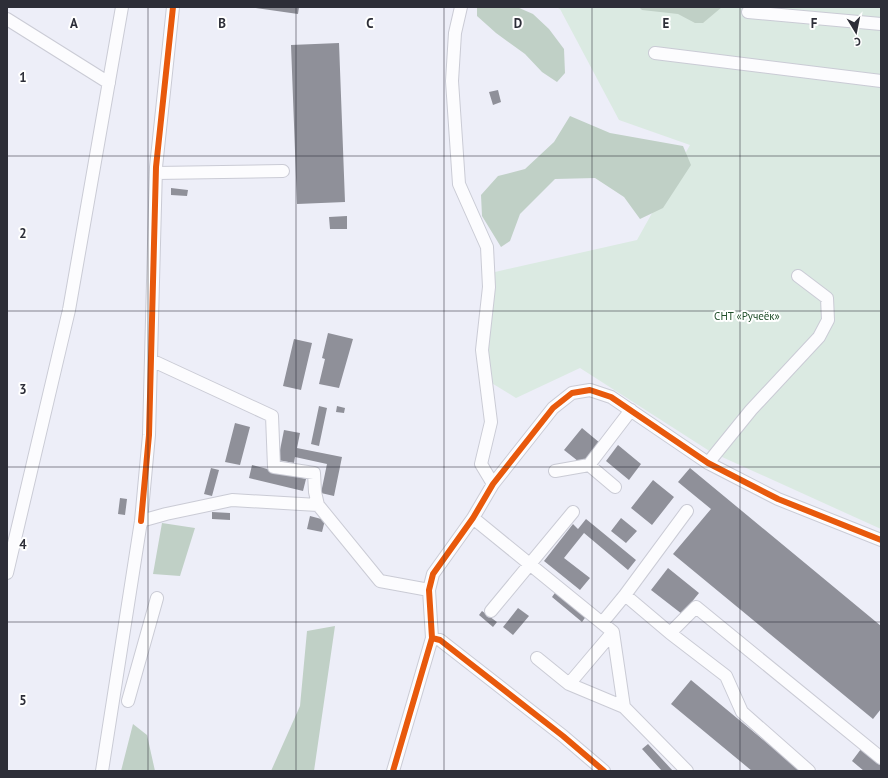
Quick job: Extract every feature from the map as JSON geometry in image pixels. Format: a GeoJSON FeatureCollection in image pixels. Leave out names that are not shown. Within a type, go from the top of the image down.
{"type":"FeatureCollection","features":[{"type":"Feature","properties":{"kind":"street"},"geometry":{"type":"LineString","coordinates":[[7,573],[69,310],[122,7]]}},
{"type":"Feature","properties":{"kind":"street"},"geometry":{"type":"LineString","coordinates":[[102,771],[140,521],[149,435],[156,173],[173,7]]}},
{"type":"Feature","properties":{"kind":"street"},"geometry":{"type":"LineString","coordinates":[[461,7],[455,33],[452,81],[454,127],[459,184],[486,247],[489,287],[482,350],[491,422],[481,464],[493,484]]}},
{"type":"Feature","properties":{"kind":"street"},"geometry":{"type":"LineString","coordinates":[[748,12],[881,24]]}},
{"type":"Feature","properties":{"kind":"street"},"geometry":{"type":"LineString","coordinates":[[7,19],[109,83]]}},
{"type":"Feature","properties":{"kind":"street"},"geometry":{"type":"LineString","coordinates":[[655,53],[881,81]]}},
{"type":"Feature","properties":{"kind":"street"},"geometry":{"type":"LineString","coordinates":[[156,173],[283,171]]}},
{"type":"Feature","properties":{"kind":"street"},"geometry":{"type":"LineString","coordinates":[[708,463],[751,410],[819,337],[828,320],[827,298],[798,276]]}},
{"type":"Feature","properties":{"kind":"street"},"geometry":{"type":"LineString","coordinates":[[151,360],[272,416],[274,467],[314,473],[315,492],[318,505],[380,581],[429,590]]}},
{"type":"Feature","properties":{"kind":"street"},"geometry":{"type":"LineString","coordinates":[[393,771],[432,638],[429,590],[433,574],[473,518],[493,484],[553,408],[572,393],[590,390],[611,396],[708,463],[778,499],[881,540]]}},
{"type":"Feature","properties":{"kind":"street"},"geometry":{"type":"LineString","coordinates":[[555,471],[589,465],[631,410]]}},
{"type":"Feature","properties":{"kind":"street"},"geometry":{"type":"LineString","coordinates":[[589,465],[615,487]]}},
{"type":"Feature","properties":{"kind":"street"},"geometry":{"type":"LineString","coordinates":[[140,521],[232,500],[318,505]]}},
{"type":"Feature","properties":{"kind":"street"},"geometry":{"type":"LineString","coordinates":[[602,623],[687,511]]}},
{"type":"Feature","properties":{"kind":"street"},"geometry":{"type":"LineString","coordinates":[[491,612],[573,512]]}},
{"type":"Feature","properties":{"kind":"street"},"geometry":{"type":"LineString","coordinates":[[473,518],[613,632],[624,707]]}},
{"type":"Feature","properties":{"kind":"street"},"geometry":{"type":"LineString","coordinates":[[625,594],[670,633],[726,676],[742,712],[809,771]]}},
{"type":"Feature","properties":{"kind":"street"},"geometry":{"type":"LineString","coordinates":[[128,701],[158,598]]}},
{"type":"Feature","properties":{"kind":"street"},"geometry":{"type":"LineString","coordinates":[[670,633],[696,607],[881,758]]}},
{"type":"Feature","properties":{"kind":"street"},"geometry":{"type":"LineString","coordinates":[[569,684],[613,632]]}},
{"type":"Feature","properties":{"kind":"street"},"geometry":{"type":"LineString","coordinates":[[432,638],[447,644],[563,736],[604,771]]}},
{"type":"Feature","properties":{"kind":"street"},"geometry":{"type":"LineString","coordinates":[[122,640],[144,646]]}},
{"type":"Feature","properties":{"kind":"street"},"geometry":{"type":"LineString","coordinates":[[536,658],[569,684],[624,707],[687,771]]}},
{"type":"Feature","properties":{"kind":"green space","name":"СНТ «Ручеёк»"},"geometry":{"type":"Polygon","coordinates":[[[556,7],[881,7],[881,529],[711,452],[580,368],[516,398],[485,379],[495,272],[637,240],[690,145],[619,120],[560,9],[556,7]]]}},
{"type":"Feature","properties":{"kind":"shaded area"},"geometry":{"type":"Polygon","coordinates":[[[477,7],[517,7],[533,14],[549,29],[564,49],[565,73],[557,82],[542,72],[525,54],[496,33],[477,16],[477,7]]]}},
{"type":"Feature","properties":{"kind":"shaded area"},"geometry":{"type":"Polygon","coordinates":[[[639,7],[722,7],[703,23],[695,23],[678,14],[642,10],[639,7]]]}},
{"type":"Feature","properties":{"kind":"shaded area"},"geometry":{"type":"Polygon","coordinates":[[[570,116],[610,133],[683,146],[691,165],[663,208],[640,219],[624,197],[595,178],[555,179],[520,214],[510,241],[501,247],[482,216],[481,195],[498,176],[525,169],[554,142],[570,116]]]}},
{"type":"Feature","properties":{"kind":"shaded area"},"geometry":{"type":"Polygon","coordinates":[[[162,523],[195,528],[180,576],[153,574],[162,523]]]}},
{"type":"Feature","properties":{"kind":"shaded area"},"geometry":{"type":"Polygon","coordinates":[[[335,626],[314,771],[271,771],[300,706],[307,631],[335,626]]]}},
{"type":"Feature","properties":{"kind":"shaded area"},"geometry":{"type":"Polygon","coordinates":[[[133,724],[147,735],[155,771],[121,771],[133,724]]]}},
{"type":"Feature","properties":{"kind":"building"},"geometry":{"type":"Polygon","coordinates":[[[249,7],[299,7],[298,14],[249,7]]]}},
{"type":"Feature","properties":{"kind":"building"},"geometry":{"type":"Polygon","coordinates":[[[339,43],[345,202],[297,204],[291,45],[339,43]]]}},
{"type":"Feature","properties":{"kind":"building"},"geometry":{"type":"Polygon","coordinates":[[[498,90],[501,102],[493,105],[489,92],[498,90]]]}},
{"type":"Feature","properties":{"kind":"building"},"geometry":{"type":"Polygon","coordinates":[[[171,188],[188,190],[187,196],[171,195],[171,188]]]}},
{"type":"Feature","properties":{"kind":"building"},"geometry":{"type":"Polygon","coordinates":[[[347,216],[347,229],[330,229],[329,217],[347,216]]]}},
{"type":"Feature","properties":{"kind":"building"},"geometry":{"type":"Polygon","coordinates":[[[328,333],[353,339],[339,388],[319,384],[325,359],[322,358],[328,333]]]}},
{"type":"Feature","properties":{"kind":"building"},"geometry":{"type":"Polygon","coordinates":[[[294,339],[312,343],[301,390],[283,386],[294,339]]]}},
{"type":"Feature","properties":{"kind":"building"},"geometry":{"type":"Polygon","coordinates":[[[319,406],[327,408],[319,446],[311,444],[319,406]]]}},
{"type":"Feature","properties":{"kind":"building"},"geometry":{"type":"Polygon","coordinates":[[[337,406],[345,408],[344,413],[336,412],[337,406]]]}},
{"type":"Feature","properties":{"kind":"building"},"geometry":{"type":"Polygon","coordinates":[[[235,423],[250,427],[240,465],[225,462],[235,423]]]}},
{"type":"Feature","properties":{"kind":"building"},"geometry":{"type":"Polygon","coordinates":[[[582,428],[600,443],[583,465],[564,450],[582,428]]]}},
{"type":"Feature","properties":{"kind":"building"},"geometry":{"type":"Polygon","coordinates":[[[284,430],[300,433],[297,448],[342,457],[334,496],[321,493],[327,464],[295,457],[294,463],[278,460],[284,430]]]}},
{"type":"Feature","properties":{"kind":"building"},"geometry":{"type":"Polygon","coordinates":[[[618,445],[641,464],[629,480],[606,461],[618,445]]]}},
{"type":"Feature","properties":{"kind":"building"},"geometry":{"type":"Polygon","coordinates":[[[252,465],[306,479],[303,491],[249,478],[252,465]]]}},
{"type":"Feature","properties":{"kind":"building"},"geometry":{"type":"Polygon","coordinates":[[[211,468],[219,470],[212,496],[204,494],[211,468]]]}},
{"type":"Feature","properties":{"kind":"building"},"geometry":{"type":"Polygon","coordinates":[[[690,468],[881,626],[881,709],[873,719],[673,554],[711,509],[678,482],[690,468]]]}},
{"type":"Feature","properties":{"kind":"building"},"geometry":{"type":"Polygon","coordinates":[[[653,480],[674,497],[652,525],[631,508],[653,480]]]}},
{"type":"Feature","properties":{"kind":"building"},"geometry":{"type":"Polygon","coordinates":[[[120,498],[127,499],[125,515],[118,514],[120,498]]]}},
{"type":"Feature","properties":{"kind":"building"},"geometry":{"type":"Polygon","coordinates":[[[212,512],[230,513],[230,520],[212,519],[212,512]]]}},
{"type":"Feature","properties":{"kind":"building"},"geometry":{"type":"Polygon","coordinates":[[[310,516],[325,520],[322,532],[307,529],[310,516]]]}},
{"type":"Feature","properties":{"kind":"building"},"geometry":{"type":"Polygon","coordinates":[[[621,518],[637,531],[626,543],[611,531],[621,518]]]}},
{"type":"Feature","properties":{"kind":"building"},"geometry":{"type":"Polygon","coordinates":[[[586,519],[636,560],[628,570],[584,533],[564,558],[590,578],[580,590],[544,561],[573,524],[578,529],[586,519]]]}},
{"type":"Feature","properties":{"kind":"building"},"geometry":{"type":"Polygon","coordinates":[[[668,568],[699,593],[682,614],[651,590],[668,568]]]}},
{"type":"Feature","properties":{"kind":"building"},"geometry":{"type":"Polygon","coordinates":[[[557,590],[587,615],[582,622],[552,597],[557,590]]]}},
{"type":"Feature","properties":{"kind":"building"},"geometry":{"type":"Polygon","coordinates":[[[518,608],[529,616],[513,635],[503,627],[518,608]]]}},
{"type":"Feature","properties":{"kind":"building"},"geometry":{"type":"Polygon","coordinates":[[[482,611],[497,622],[493,627],[479,615],[482,611]]]}},
{"type":"Feature","properties":{"kind":"building"},"geometry":{"type":"Polygon","coordinates":[[[691,680],[801,771],[752,771],[671,704],[691,680]]]}},
{"type":"Feature","properties":{"kind":"building"},"geometry":{"type":"Polygon","coordinates":[[[648,744],[673,771],[662,771],[642,749],[648,744]]]}},
{"type":"Feature","properties":{"kind":"building"},"geometry":{"type":"Polygon","coordinates":[[[861,749],[881,766],[881,771],[864,771],[852,761],[861,749]]]}},
{"type":"Feature","properties":{"kind":"cycle path"},"geometry":{"type":"LineString","coordinates":[[141,521],[149,435],[156,167],[173,7]]}},
{"type":"Feature","properties":{"kind":"cycle path"},"geometry":{"type":"LineString","coordinates":[[393,771],[432,638],[429,590],[433,574],[473,518],[493,484],[553,408],[572,393],[590,390],[611,397],[708,463],[778,499],[881,540]]}},
{"type":"Feature","properties":{"kind":"cycle path"},"geometry":{"type":"LineString","coordinates":[[432,638],[440,640],[563,736],[604,771]]}}]}
